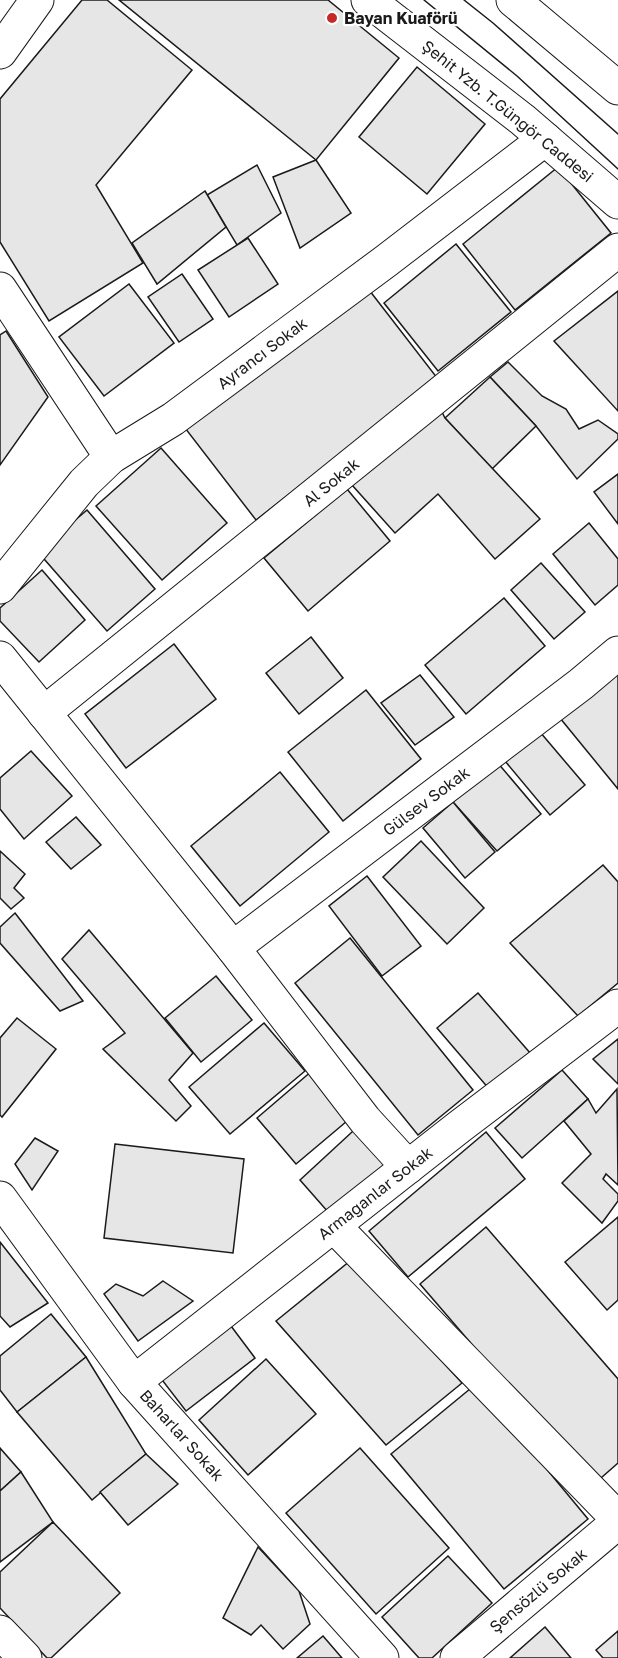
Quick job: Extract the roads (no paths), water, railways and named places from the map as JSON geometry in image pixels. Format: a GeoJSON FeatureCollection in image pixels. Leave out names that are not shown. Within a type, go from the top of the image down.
{"type":"FeatureCollection","features":[{"type":"Feature","properties":{"kind":"street"},"geometry":{"type":"LineString","coordinates":[[0,52],[37,0]]}},
{"type":"Feature","properties":{"kind":"street","name":"Şehit Yzb. T.Güngör Caddesi"},"geometry":{"type":"LineString","coordinates":[[368,0],[545,139],[618,202]]}},
{"type":"Feature","properties":{"kind":"street"},"geometry":{"type":"LineString","coordinates":[[513,0],[618,88]]}},
{"type":"Feature","properties":{"kind":"street","name":"Ayrancı Sokak"},"geometry":{"type":"LineString","coordinates":[[0,587],[84,483],[111,457],[173,419],[386,261],[545,139]]}},
{"type":"Feature","properties":{"kind":"street","name":"Al Sokak"},"geometry":{"type":"LineString","coordinates":[[44,713],[618,250]]}},
{"type":"Feature","properties":{"kind":"street"},"geometry":{"type":"LineString","coordinates":[[0,289],[111,457]]}},
{"type":"Feature","properties":{"kind":"street","name":"Gülsev Sokak"},"geometry":{"type":"LineString","coordinates":[[232,948],[581,684],[618,653]]}},
{"type":"Feature","properties":{"kind":"street"},"geometry":{"type":"LineString","coordinates":[[0,658],[232,948],[365,1120],[408,1167]]}},
{"type":"Feature","properties":{"kind":"street","name":"Armağanlar Sokak"},"geometry":{"type":"LineString","coordinates":[[134,1382],[618,1006]]}},
{"type":"Feature","properties":{"kind":"street","name":"Baharlar Sokak"},"geometry":{"type":"LineString","coordinates":[[0,1198],[134,1382],[382,1658]]}},
{"type":"Feature","properties":{"kind":"street"},"geometry":{"type":"LineString","coordinates":[[334,1226],[618,1521]]}},
{"type":"Feature","properties":{"kind":"street","name":"Şensözlü Sokak"},"geometry":{"type":"LineString","coordinates":[[457,1658],[618,1521]]}},
{"type":"Feature","properties":{"kind":"street"},"geometry":{"type":"LineString","coordinates":[[0,1632],[25,1658]]}},
{"type":"Feature","properties":{"kind":"tram line"},"geometry":{"type":"LineString","coordinates":[[424,0],[517,76],[618,169]]}},
{"type":"Feature","properties":{"kind":"tram line"},"geometry":{"type":"LineString","coordinates":[[464,0],[618,134]]}},
{"type":"Feature","properties":{"kind":"place","name":"Bayan Kuaförü"},"geometry":{"type":"Point","coordinates":[332,18]}}]}
